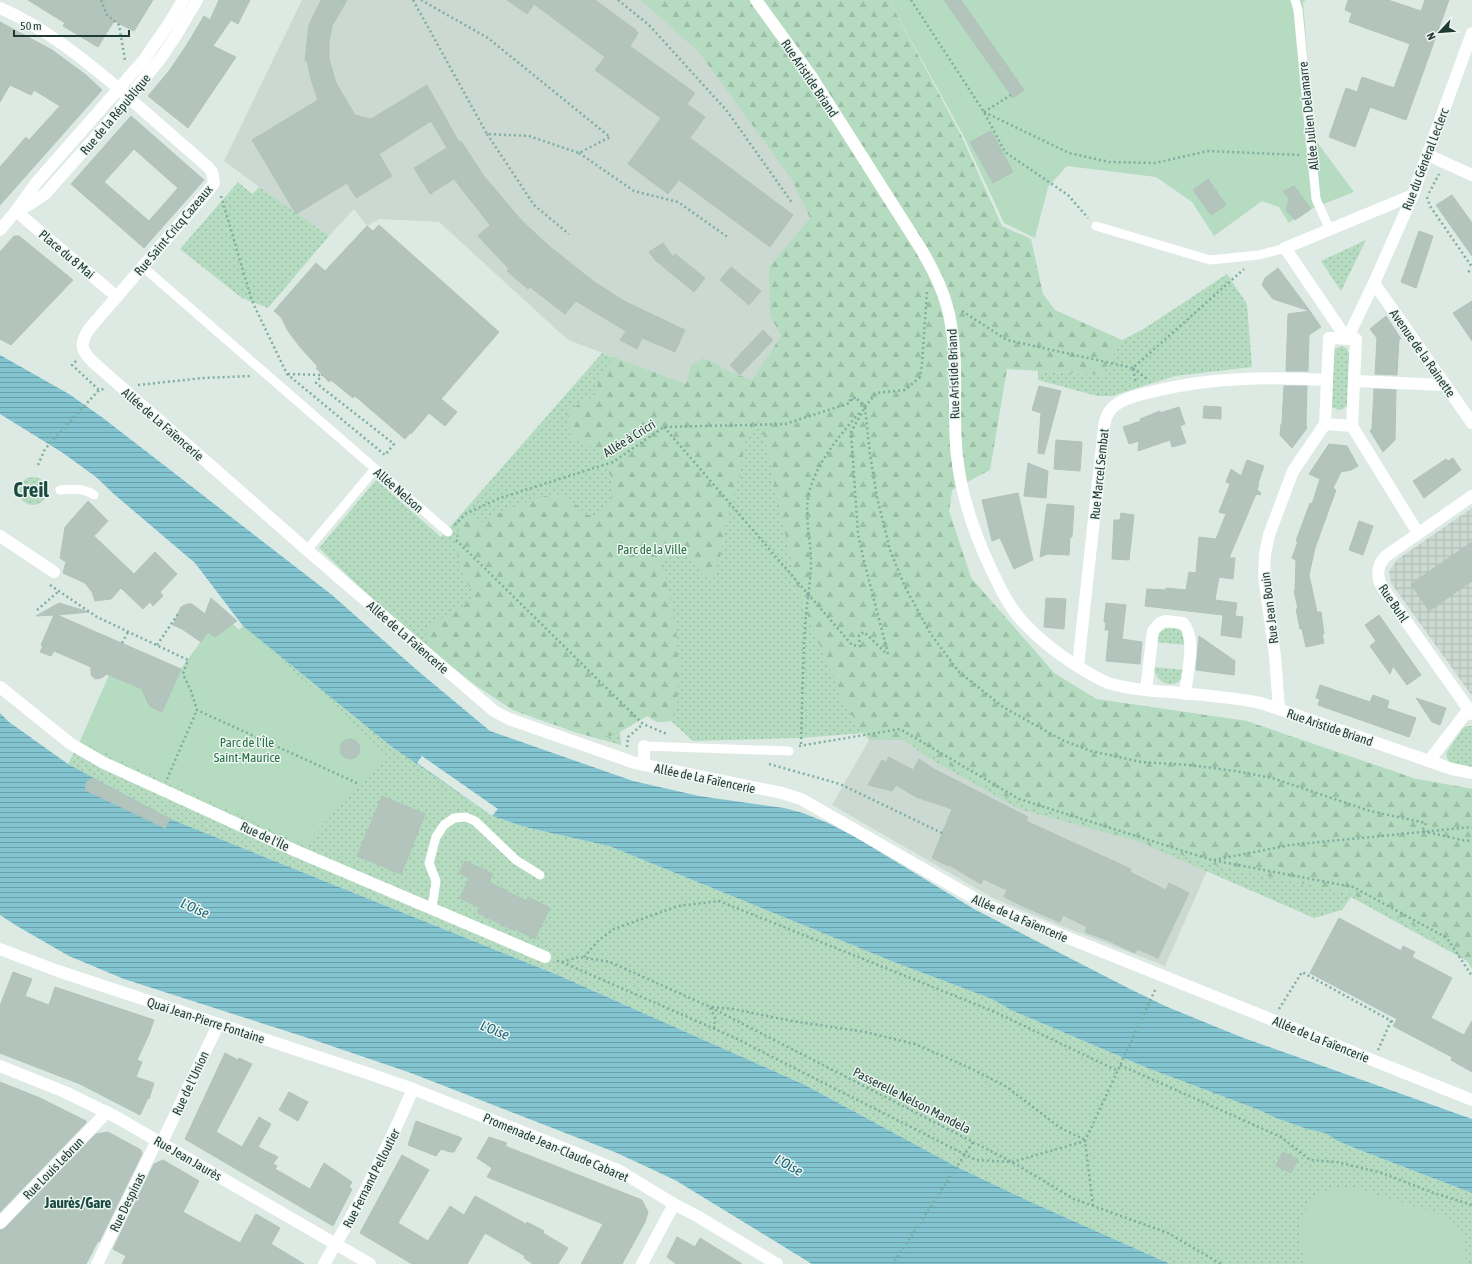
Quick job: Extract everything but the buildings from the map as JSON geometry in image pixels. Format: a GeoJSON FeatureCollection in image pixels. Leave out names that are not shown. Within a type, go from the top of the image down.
{"type":"FeatureCollection","features":[{"type":"Feature","properties":{"kind":"street","name":"Rue de la République"},"geometry":{"type":"LineString","coordinates":[[0,230],[36,183],[150,52],[183,0]]}},
{"type":"Feature","properties":{"kind":"street","name":"Rue de la République"},"geometry":{"type":"LineString","coordinates":[[16,211],[38,200],[52,187],[129,98],[168,48],[196,0]]}},
{"type":"Feature","properties":{"kind":"street","name":"Rue Aristide Briand"},"geometry":{"type":"LineString","coordinates":[[756,0],[811,76],[917,242],[937,277],[949,314],[953,338],[956,445],[963,494],[976,533],[998,584],[1009,604],[1022,622],[1061,656],[1090,675],[1109,683],[1128,688],[1250,701],[1279,709],[1429,762],[1472,773]]}},
{"type":"Feature","properties":{"kind":"street","name":"Rue Saint-Cricq Cazeaux"},"geometry":{"type":"LineString","coordinates":[[0,8],[42,30],[109,81],[212,172],[214,183],[117,297]]}},
{"type":"Feature","properties":{"kind":"street","name":"Rue du Général Leclerc"},"geometry":{"type":"LineString","coordinates":[[1347,338],[1374,283],[1413,195],[1472,33]]}},
{"type":"Feature","properties":{"kind":"street"},"geometry":{"type":"LineString","coordinates":[[1428,155],[1472,174]]}},
{"type":"Feature","properties":{"kind":"street"},"geometry":{"type":"LineString","coordinates":[[1347,338],[1285,248],[1413,195]]}},
{"type":"Feature","properties":{"kind":"street","name":"Place du 8 Mai"},"geometry":{"type":"LineString","coordinates":[[16,211],[117,297]]}},
{"type":"Feature","properties":{"kind":"street","name":"Avenue de la Rainette"},"geometry":{"type":"LineString","coordinates":[[1374,283],[1472,423]]}},
{"type":"Feature","properties":{"kind":"street","name":"Allée de La Faïencerie"},"geometry":{"type":"LineString","coordinates":[[117,297],[85,336],[82,346],[88,358],[494,711],[509,719],[626,760],[782,793],[801,799],[986,905],[1472,1100]]}},
{"type":"Feature","properties":{"kind":"street"},"geometry":{"type":"LineString","coordinates":[[1352,426],[1325,424],[1329,338],[1356,339],[1352,426],[1418,533]]}},
{"type":"Feature","properties":{"kind":"street","name":"Rue Marcel Sembat"},"geometry":{"type":"LineString","coordinates":[[1078,666],[1105,419],[1112,408],[1118,403],[1139,395],[1204,382],[1253,378],[1327,380]]}},
{"type":"Feature","properties":{"kind":"street"},"geometry":{"type":"LineString","coordinates":[[1354,380],[1446,385]]}},
{"type":"Feature","properties":{"kind":"street","name":"Rue Jean Bouin"},"geometry":{"type":"LineString","coordinates":[[1279,709],[1275,656],[1264,576],[1265,554],[1269,535],[1293,471],[1325,424]]}},
{"type":"Feature","properties":{"kind":"street","name":"Rue Buhl"},"geometry":{"type":"LineString","coordinates":[[1470,712],[1382,587],[1378,576],[1379,564],[1382,559],[1472,496]]}},
{"type":"Feature","properties":{"kind":"street"},"geometry":{"type":"LineString","coordinates":[[0,536],[54,572]]}},
{"type":"Feature","properties":{"kind":"street"},"geometry":{"type":"LineString","coordinates":[[1146,690],[1153,631],[1160,623],[1165,621],[1183,623],[1188,628],[1191,642],[1185,694]]}},
{"type":"Feature","properties":{"kind":"street","name":"Rue de l'Île"},"geometry":{"type":"LineString","coordinates":[[0,687],[71,744],[104,763],[296,851],[545,957]]}},
{"type":"Feature","properties":{"kind":"street"},"geometry":{"type":"LineString","coordinates":[[1429,762],[1470,712]]}},
{"type":"Feature","properties":{"kind":"street"},"geometry":{"type":"LineString","coordinates":[[644,746],[644,765]]}},
{"type":"Feature","properties":{"kind":"street","name":"Quai Jean-Pierre Fontaine"},"geometry":{"type":"LineString","coordinates":[[0,949],[58,971],[414,1089]]}},
{"type":"Feature","properties":{"kind":"street","name":"Rue de l'Union"},"geometry":{"type":"LineString","coordinates":[[160,1141],[218,1024]]}},
{"type":"Feature","properties":{"kind":"street","name":"Rue Jean Jaurès"},"geometry":{"type":"LineString","coordinates":[[0,1066],[65,1092],[107,1112],[160,1141],[363,1262]]}},
{"type":"Feature","properties":{"kind":"street","name":"Promenade Jean-Claude Cabaret"},"geometry":{"type":"LineString","coordinates":[[414,1089],[620,1171],[777,1264]]}},
{"type":"Feature","properties":{"kind":"street","name":"Rue Fernand Pelloutier"},"geometry":{"type":"LineString","coordinates":[[324,1264],[336,1245],[389,1144],[414,1089]]}},
{"type":"Feature","properties":{"kind":"street","name":"Rue Louis Lebrun"},"geometry":{"type":"LineString","coordinates":[[0,1223],[107,1112]]}},
{"type":"Feature","properties":{"kind":"street","name":"Rue Despinas"},"geometry":{"type":"LineString","coordinates":[[97,1264],[160,1141]]}},
{"type":"Feature","properties":{"kind":"street"},"geometry":{"type":"LineString","coordinates":[[642,1264],[674,1204]]}},
{"type":"Feature","properties":{"kind":"lane","name":"Allée Julien Delamarre"},"geometry":{"type":"LineString","coordinates":[[1295,0],[1298,10],[1316,199],[1330,230]]}},
{"type":"Feature","properties":{"kind":"lane"},"geometry":{"type":"LineString","coordinates":[[1096,226],[1210,260],[1259,255],[1285,248]]}},
{"type":"Feature","properties":{"kind":"lane","name":"Allée Nelson"},"geometry":{"type":"LineString","coordinates":[[143,267],[448,532]]}},
{"type":"Feature","properties":{"kind":"lane"},"geometry":{"type":"LineString","coordinates":[[307,550],[375,469]]}},
{"type":"Feature","properties":{"kind":"lane"},"geometry":{"type":"LineString","coordinates":[[60,490],[80,489],[94,495]]}},
{"type":"Feature","properties":{"kind":"lane"},"geometry":{"type":"LineString","coordinates":[[644,746],[789,751]]}},
{"type":"Feature","properties":{"kind":"lane"},"geometry":{"type":"LineString","coordinates":[[432,908],[436,881],[429,863],[436,836],[444,825],[454,818],[466,817],[475,821],[516,860],[540,875]]}},
{"type":"Feature","properties":{"kind":"path"},"geometry":{"type":"LineString","coordinates":[[101,0],[107,16],[120,25],[125,60],[109,81]]}},
{"type":"Feature","properties":{"kind":"path"},"geometry":{"type":"LineString","coordinates":[[413,0],[487,134],[534,206],[569,234]]}},
{"type":"Feature","properties":{"kind":"path"},"geometry":{"type":"LineString","coordinates":[[421,0],[488,38],[610,137],[579,153]]}},
{"type":"Feature","properties":{"kind":"path"},"geometry":{"type":"LineString","coordinates":[[618,0],[649,25],[727,111],[793,204]]}},
{"type":"Feature","properties":{"kind":"path"},"geometry":{"type":"LineString","coordinates":[[911,0],[984,112],[1005,152],[1068,195],[1096,226]]}},
{"type":"Feature","properties":{"kind":"path"},"geometry":{"type":"LineString","coordinates":[[984,112],[1011,95]]}},
{"type":"Feature","properties":{"kind":"path"},"geometry":{"type":"LineString","coordinates":[[984,112],[1069,153],[1109,162],[1155,163],[1208,151],[1312,155]]}},
{"type":"Feature","properties":{"kind":"path"},"geometry":{"type":"LineString","coordinates":[[487,134],[529,136],[579,153],[634,191],[678,202],[729,238]]}},
{"type":"Feature","properties":{"kind":"path"},"geometry":{"type":"LineString","coordinates":[[1444,162],[1427,198],[1430,206],[1472,268],[1468,272]]}},
{"type":"Feature","properties":{"kind":"path"},"geometry":{"type":"LineString","coordinates":[[120,386],[203,378],[287,374],[322,375],[316,383],[394,444],[386,455],[287,374],[252,302],[222,200],[214,183]]}},
{"type":"Feature","properties":{"kind":"path"},"geometry":{"type":"LineString","coordinates":[[945,299],[1007,340],[1133,368],[1259,255]]}},
{"type":"Feature","properties":{"kind":"path"},"geometry":{"type":"LineString","coordinates":[[801,744],[805,624],[811,563],[807,507],[808,495],[825,457],[843,432],[876,393],[905,390],[920,376],[928,287]]}},
{"type":"Feature","properties":{"kind":"path"},"geometry":{"type":"LineString","coordinates":[[38,465],[45,450],[99,390]]}},
{"type":"Feature","properties":{"kind":"path"},"geometry":{"type":"LineString","coordinates":[[664,427],[785,424],[850,403],[850,398],[853,401],[855,397],[865,407]]}},
{"type":"Feature","properties":{"kind":"path","name":"Allée à Cricri"},"geometry":{"type":"LineString","coordinates":[[448,532],[465,514],[500,498],[613,462],[664,427],[852,645],[860,646],[858,635],[864,632],[888,654]]}},
{"type":"Feature","properties":{"kind":"path"},"geometry":{"type":"LineString","coordinates":[[448,532],[643,724]]}},
{"type":"Feature","properties":{"kind":"path"},"geometry":{"type":"LineString","coordinates":[[49,584],[97,617],[188,660],[182,674],[191,691],[197,710],[167,780]]}},
{"type":"Feature","properties":{"kind":"path"},"geometry":{"type":"LineString","coordinates":[[37,610],[59,591]]}},
{"type":"Feature","properties":{"kind":"path"},"geometry":{"type":"LineString","coordinates":[[156,645],[178,614]]}},
{"type":"Feature","properties":{"kind":"path"},"geometry":{"type":"LineString","coordinates":[[122,643],[128,632]]}},
{"type":"Feature","properties":{"kind":"path"},"geometry":{"type":"LineString","coordinates":[[197,710],[359,784]]}},
{"type":"Feature","properties":{"kind":"path"},"geometry":{"type":"LineString","coordinates":[[789,751],[801,744],[900,729],[1019,799],[1212,860],[1353,887],[1446,938],[1472,976]]}},
{"type":"Feature","properties":{"kind":"path"},"geometry":{"type":"LineString","coordinates":[[766,763],[840,784],[942,832]]}},
{"type":"Feature","properties":{"kind":"path"},"geometry":{"type":"LineString","coordinates":[[1212,860],[1290,845],[1472,827]]}},
{"type":"Feature","properties":{"kind":"path"},"geometry":{"type":"LineString","coordinates":[[562,962],[584,957],[599,940],[614,929],[678,906],[719,902],[995,1012],[1118,1071]]}},
{"type":"Feature","properties":{"kind":"path"},"geometry":{"type":"LineString","coordinates":[[545,957],[562,962],[714,1029],[976,1160],[1012,1162],[1086,1141]]}},
{"type":"Feature","properties":{"kind":"path","name":"Passerelle Nelson Mandela"},"geometry":{"type":"LineString","coordinates":[[584,957],[610,962],[710,1007],[973,1142],[893,1264]]}},
{"type":"Feature","properties":{"kind":"path"},"geometry":{"type":"LineString","coordinates":[[1272,1019],[1302,972],[1395,1023]]}},
{"type":"Feature","properties":{"kind":"path"},"geometry":{"type":"LineString","coordinates":[[1093,1206],[1086,1141],[1153,995]]}},
{"type":"Feature","properties":{"kind":"path"},"geometry":{"type":"LineString","coordinates":[[714,1029],[715,1017],[710,1007],[733,1008],[792,1021],[865,1032],[915,1044],[970,1068],[1007,1087],[1059,1127],[1086,1141]]}},
{"type":"Feature","properties":{"kind":"path"},"geometry":{"type":"LineString","coordinates":[[1374,1061],[1391,1021]]}},
{"type":"Feature","properties":{"kind":"path"},"geometry":{"type":"LineString","coordinates":[[1120,1065],[1280,1137],[1310,1160],[1337,1162],[1382,1174],[1472,1205]]}},
{"type":"Feature","properties":{"kind":"path"},"geometry":{"type":"LineString","coordinates":[[973,1142],[1012,1162],[1074,1200],[1168,1233],[1221,1264]]}},
{"type":"Feature","properties":{"kind":"shaded area"},"geometry":{"type":"Polygon","coordinates":[[[302,0],[735,0],[881,214],[770,415],[568,340],[439,222],[379,219],[367,226],[354,209],[329,236],[296,214],[224,161],[302,0]]]}},
{"type":"Feature","properties":{"kind":"shaded area"},"geometry":{"type":"Polygon","coordinates":[[[1472,508],[1472,696],[1391,583],[1389,571],[1398,559],[1472,508]]]}},
{"type":"Feature","properties":{"kind":"shaded area"},"geometry":{"type":"Polygon","coordinates":[[[869,740],[904,740],[1210,864],[1165,966],[993,898],[832,805],[869,740]]]}},
{"type":"Feature","properties":{"kind":"green space","name":"Parc de la Ville"},"geometry":{"type":"Polygon","coordinates":[[[641,0],[889,0],[961,135],[1002,226],[1031,239],[1043,294],[1055,310],[1122,340],[1102,375],[1007,369],[990,470],[952,490],[949,511],[971,578],[1054,673],[1096,699],[1246,721],[1416,779],[1472,789],[1472,969],[1467,961],[1444,941],[1352,894],[1210,864],[1019,804],[904,740],[869,740],[844,704],[798,592],[760,418],[745,443],[740,475],[727,516],[721,553],[713,581],[703,576],[691,558],[677,552],[663,563],[676,629],[679,668],[677,709],[671,721],[657,722],[647,716],[603,740],[575,732],[513,710],[474,684],[428,648],[426,632],[439,620],[471,600],[471,590],[461,571],[455,539],[465,514],[482,522],[518,505],[556,493],[578,506],[587,515],[599,515],[612,501],[613,481],[599,450],[571,438],[567,411],[594,396],[602,372],[614,357],[686,384],[691,365],[703,358],[728,371],[752,380],[781,336],[770,315],[769,267],[810,218],[791,178],[698,51],[641,0]]]}},
{"type":"Feature","properties":{"kind":"green space"},"geometry":{"type":"Polygon","coordinates":[[[889,0],[1306,0],[1303,2],[1314,138],[1354,192],[1311,209],[1289,223],[1279,207],[1262,201],[1214,236],[1192,202],[1156,177],[1067,166],[1048,187],[1035,238],[1004,223],[963,135],[889,0]]]}},
{"type":"Feature","properties":{"kind":"green space"},"geometry":{"type":"Polygon","coordinates":[[[238,182],[252,194],[259,187],[329,236],[268,308],[242,298],[180,249],[238,182]]]}},
{"type":"Feature","properties":{"kind":"green space"},"geometry":{"type":"Polygon","coordinates":[[[1366,240],[1341,291],[1321,261],[1366,240]]]}},
{"type":"Feature","properties":{"kind":"green space"},"geometry":{"type":"Polygon","coordinates":[[[1227,274],[1247,304],[1252,367],[1175,376],[1112,396],[1097,396],[1038,380],[1038,371],[1102,375],[1122,340],[1142,330],[1227,274]]]}},
{"type":"Feature","properties":{"kind":"green space"},"geometry":{"type":"Polygon","coordinates":[[[1342,346],[1346,348],[1349,353],[1347,405],[1343,409],[1339,410],[1332,407],[1334,349],[1342,346]]]}},
{"type":"Feature","properties":{"kind":"green space","name":"Parc de la Ville"},"geometry":{"type":"Polygon","coordinates":[[[602,353],[770,415],[952,490],[949,511],[971,578],[1054,673],[1096,699],[1246,721],[1416,779],[1472,789],[1467,961],[1351,897],[1342,910],[1314,918],[1137,841],[1019,809],[927,757],[904,740],[869,740],[864,733],[801,738],[693,741],[671,721],[657,722],[647,716],[620,732],[621,745],[575,732],[513,710],[474,684],[388,615],[319,548],[376,480],[441,537],[602,353]]]}},
{"type":"Feature","properties":{"kind":"green space"},"geometry":{"type":"Polygon","coordinates":[[[33,477],[39,478],[43,481],[46,485],[46,497],[43,501],[39,504],[33,505],[27,504],[23,501],[20,497],[19,491],[20,485],[23,481],[27,478],[33,477]]]}},
{"type":"Feature","properties":{"kind":"green space","name":"Parc de l'Île Saint-Maurice"},"geometry":{"type":"Polygon","coordinates":[[[221,614],[239,630],[243,626],[392,747],[492,816],[529,828],[609,846],[894,962],[992,999],[1011,1010],[1145,1067],[1259,1110],[1276,1118],[1307,1129],[1325,1133],[1338,1141],[1357,1149],[1472,1193],[1472,1264],[1170,1264],[1033,1203],[955,1166],[805,1085],[560,976],[168,818],[68,764],[80,741],[144,690],[146,698],[149,700],[147,705],[162,712],[181,669],[208,632],[215,637],[219,634],[221,614]]]}},
{"type":"Feature","properties":{"kind":"green space"},"geometry":{"type":"Polygon","coordinates":[[[221,614],[239,630],[243,626],[386,754],[305,845],[80,741],[109,675],[144,690],[146,698],[149,700],[147,705],[162,712],[181,669],[208,632],[215,637],[219,634],[221,614]]]}},
{"type":"Feature","properties":{"kind":"green space"},"geometry":{"type":"Polygon","coordinates":[[[1169,628],[1175,628],[1183,631],[1187,645],[1155,642],[1160,633],[1169,628]]]}},
{"type":"Feature","properties":{"kind":"green space"},"geometry":{"type":"Polygon","coordinates":[[[1153,667],[1185,670],[1179,681],[1174,684],[1169,684],[1164,683],[1159,679],[1153,667]]]}},
{"type":"Feature","properties":{"kind":"green space"},"geometry":{"type":"Polygon","coordinates":[[[1466,726],[1472,726],[1472,768],[1453,764],[1448,761],[1446,753],[1463,728],[1466,726]]]}},
{"type":"Feature","properties":{"kind":"green space"},"geometry":{"type":"Polygon","coordinates":[[[1348,1187],[1449,1217],[1459,1229],[1465,1244],[1465,1264],[1309,1264],[1300,1243],[1302,1220],[1306,1210],[1312,1201],[1321,1194],[1332,1189],[1348,1187]]]}},
{"type":"Feature","properties":{"kind":"water"},"geometry":{"type":"Polygon","coordinates":[[[0,355],[69,394],[103,418],[332,595],[418,671],[490,731],[633,781],[699,796],[784,808],[803,813],[828,823],[857,838],[974,909],[1165,1006],[1241,1037],[1472,1119],[1472,1193],[1357,1149],[1338,1141],[1325,1133],[1307,1129],[1276,1118],[1259,1110],[1145,1067],[1011,1010],[992,999],[894,962],[609,846],[529,828],[492,816],[392,747],[243,626],[195,563],[96,477],[63,453],[0,414],[0,355]]]}},
{"type":"Feature","properties":{"kind":"water","name":"L'Oise"},"geometry":{"type":"Polygon","coordinates":[[[0,713],[9,722],[68,764],[168,818],[560,976],[805,1085],[955,1166],[1033,1203],[1170,1264],[812,1264],[675,1180],[617,1153],[411,1073],[124,979],[69,956],[0,915],[0,713]]]}},
{"type":"Feature","properties":{"kind":"pier"},"geometry":{"type":"Polygon","coordinates":[[[422,756],[498,809],[492,816],[417,763],[422,756]]]}},
{"type":"Feature","properties":{"kind":"district","name":"Creil"},"geometry":{"type":"Point","coordinates":[31,490]}},
{"type":"Feature","properties":{"kind":"district","name":"Jaurès/Gare"},"geometry":{"type":"Point","coordinates":[78,1203]}}]}
